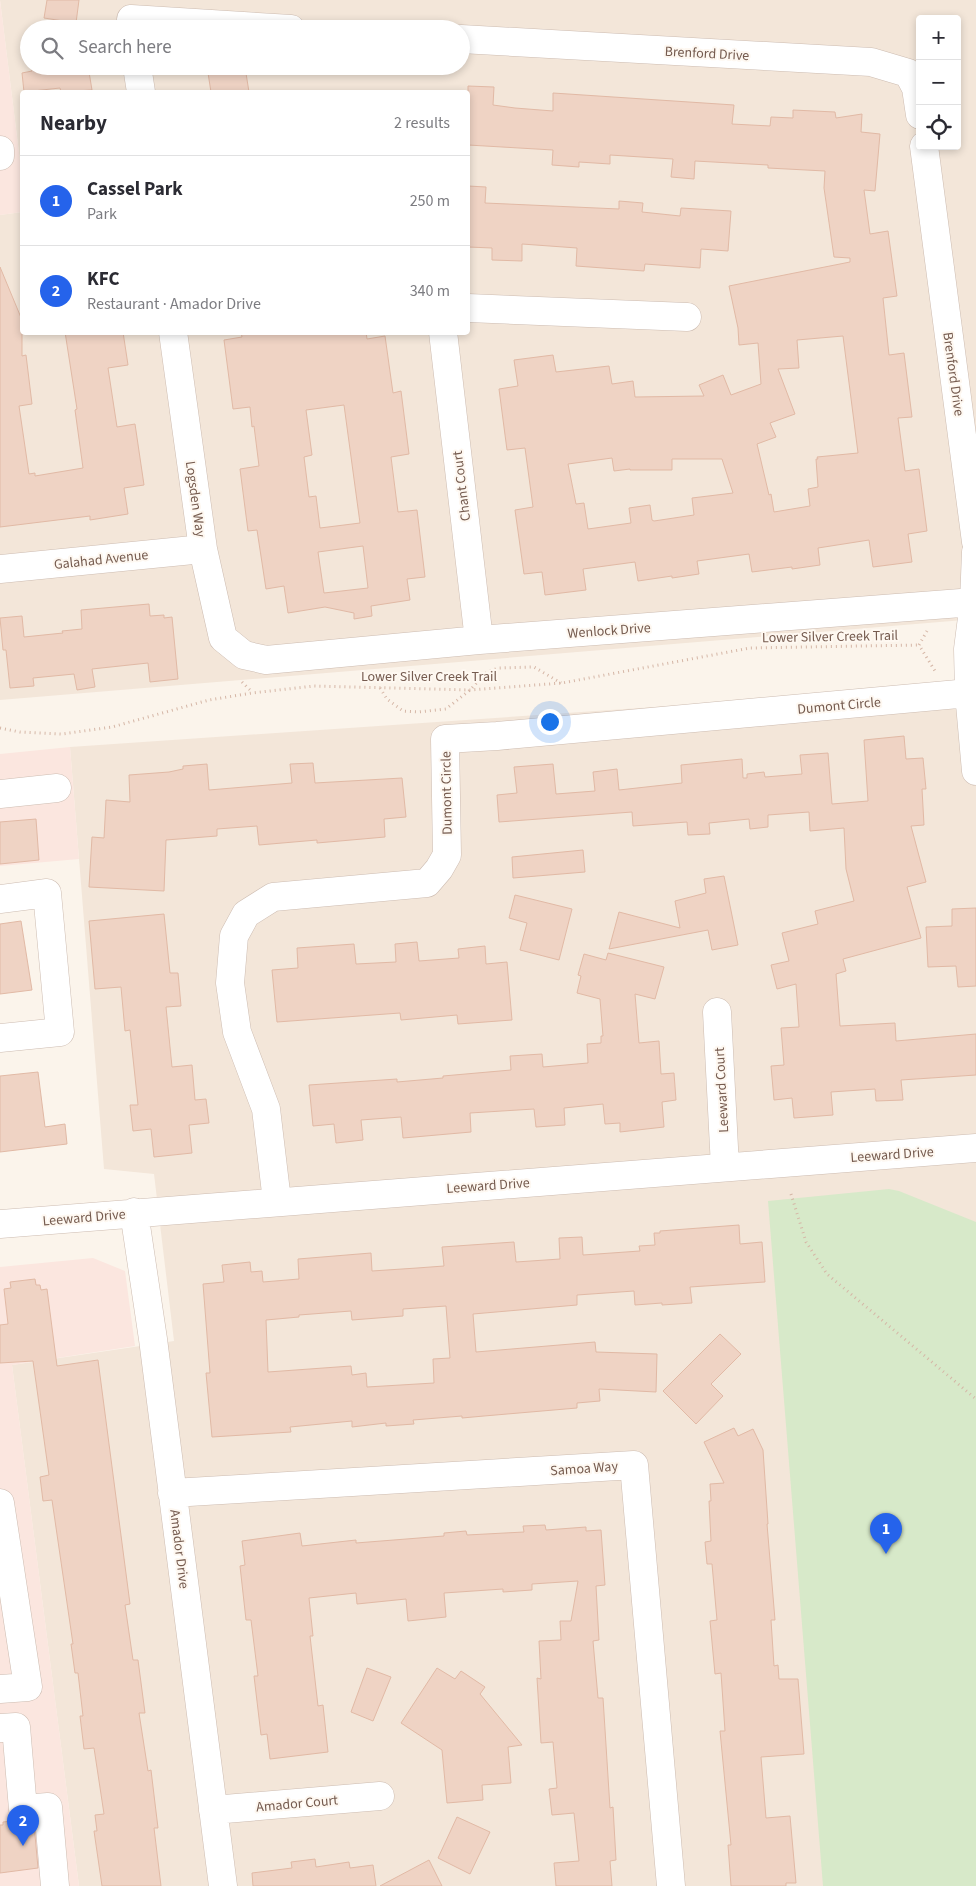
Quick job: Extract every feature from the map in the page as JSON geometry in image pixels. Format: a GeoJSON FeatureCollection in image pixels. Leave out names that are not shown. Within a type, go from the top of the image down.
{"type":"FeatureCollection","features":[{"type":"Feature","properties":{"kind":"street","name":"Brenford Drive"},"geometry":{"type":"LineString","coordinates":[[470,40],[871,62],[908,73],[916,88],[919,105]]}},
{"type":"Feature","properties":{"kind":"street"},"geometry":{"type":"LineString","coordinates":[[138,75],[140,90]]}},
{"type":"Feature","properties":{"kind":"street"},"geometry":{"type":"LineString","coordinates":[[0,150],[0,156]]}},
{"type":"Feature","properties":{"kind":"street","name":"Brenford Drive"},"geometry":{"type":"LineString","coordinates":[[925,150],[976,542]]}},
{"type":"Feature","properties":{"kind":"street"},"geometry":{"type":"LineString","coordinates":[[470,308],[687,317]]}},
{"type":"Feature","properties":{"kind":"street","name":"Logsden Way"},"geometry":{"type":"LineString","coordinates":[[173,335],[202,549],[223,638],[244,655]]}},
{"type":"Feature","properties":{"kind":"street","name":"Chant Court"},"geometry":{"type":"LineString","coordinates":[[444,335],[479,640]]}},
{"type":"Feature","properties":{"kind":"street","name":"Galahad Avenue"},"geometry":{"type":"LineString","coordinates":[[0,569],[202,549]]}},
{"type":"Feature","properties":{"kind":"street"},"geometry":{"type":"LineString","coordinates":[[976,552],[974,602],[962,694],[976,771]]}},
{"type":"Feature","properties":{"kind":"street","name":"Wenlock Drive"},"geometry":{"type":"LineString","coordinates":[[244,655],[266,660],[479,640],[974,602]]}},
{"type":"Feature","properties":{"kind":"street","name":"Dumont Circle"},"geometry":{"type":"LineString","coordinates":[[277,1201],[266,1109],[237,1032],[230,983],[234,936],[246,914],[273,897],[427,883],[439,869],[447,855],[445,739],[497,736],[962,694]]}},
{"type":"Feature","properties":{"kind":"street"},"geometry":{"type":"LineString","coordinates":[[0,794],[57,788]]}},
{"type":"Feature","properties":{"kind":"street"},"geometry":{"type":"LineString","coordinates":[[0,899],[47,893],[60,1032],[0,1038]]}},
{"type":"Feature","properties":{"kind":"street","name":"Leeward Court"},"geometry":{"type":"LineString","coordinates":[[717,1012],[726,1167]]}},
{"type":"Feature","properties":{"kind":"street","name":"Leeward Drive"},"geometry":{"type":"LineString","coordinates":[[0,1224],[134,1212],[976,1148]]}},
{"type":"Feature","properties":{"kind":"street","name":"Amador Drive"},"geometry":{"type":"LineString","coordinates":[[134,1212],[153,1339],[223,1886]]}},
{"type":"Feature","properties":{"kind":"street","name":"Samoa Way"},"geometry":{"type":"LineString","coordinates":[[172,1493],[634,1465],[671,1886]]}},
{"type":"Feature","properties":{"kind":"street"},"geometry":{"type":"LineString","coordinates":[[0,1503],[28,1686],[0,1690]]}},
{"type":"Feature","properties":{"kind":"street"},"geometry":{"type":"LineString","coordinates":[[0,1728],[16,1727],[23,1809],[48,1807],[55,1886]]}},
{"type":"Feature","properties":{"kind":"street","name":"Amador Court"},"geometry":{"type":"LineString","coordinates":[[213,1810],[380,1796]]}},
{"type":"Feature","properties":{"kind":"path"},"geometry":{"type":"LineString","coordinates":[[944,604],[919,645],[936,673],[962,694]]}},
{"type":"Feature","properties":{"kind":"path","name":"Lower Silver Creek Trail"},"geometry":{"type":"LineString","coordinates":[[0,728],[20,732],[62,734],[112,727],[209,700],[314,686],[470,690],[562,683],[750,648],[919,645]]}},
{"type":"Feature","properties":{"kind":"path"},"geometry":{"type":"LineString","coordinates":[[380,687],[387,699],[403,711],[418,712],[446,709],[470,690],[487,672],[498,668],[534,668],[562,683]]}},
{"type":"Feature","properties":{"kind":"path"},"geometry":{"type":"LineString","coordinates":[[791,1194],[806,1242],[827,1274],[976,1399]]}},
{"type":"Feature","properties":{"kind":"shaded area"},"geometry":{"type":"Polygon","coordinates":[[[0,0],[976,0],[976,619],[0,700],[0,215],[20,212],[20,335],[470,335],[470,90],[20,90],[20,161],[0,0]]]}},
{"type":"Feature","properties":{"kind":"shaded area"},"geometry":{"type":"Polygon","coordinates":[[[0,0],[20,161],[20,212],[0,215],[0,0]]]}},
{"type":"Feature","properties":{"kind":"shaded area"},"geometry":{"type":"Polygon","coordinates":[[[976,685],[976,1886],[79,1886],[12,1365],[174,1341],[154,1174],[104,1169],[70,747],[976,685]]]}},
{"type":"Feature","properties":{"kind":"shaded area"},"geometry":{"type":"Polygon","coordinates":[[[70,747],[79,859],[0,866],[0,754],[70,747]]]}},
{"type":"Feature","properties":{"kind":"shaded area"},"geometry":{"type":"Polygon","coordinates":[[[93,1258],[125,1271],[135,1346],[12,1365],[79,1886],[0,1886],[0,1267],[93,1258]]]}},
{"type":"Feature","properties":{"kind":"green space"},"geometry":{"type":"Polygon","coordinates":[[[889,1189],[899,1191],[976,1222],[976,1886],[823,1886],[768,1201],[889,1189]]]}},
{"type":"Feature","properties":{"kind":"building"},"geometry":{"type":"Polygon","coordinates":[[[47,0],[79,0],[76,20],[44,18],[47,0]]]}},
{"type":"Feature","properties":{"kind":"building"},"geometry":{"type":"Polygon","coordinates":[[[22,75],[90,75],[92,90],[60,90],[60,88],[24,90],[22,75]]]}},
{"type":"Feature","properties":{"kind":"building"},"geometry":{"type":"Polygon","coordinates":[[[208,75],[246,75],[249,90],[211,90],[208,75]]]}},
{"type":"Feature","properties":{"kind":"building"},"geometry":{"type":"Polygon","coordinates":[[[468,86],[494,87],[493,105],[553,111],[553,93],[734,105],[732,124],[770,126],[771,117],[793,118],[793,110],[835,112],[836,118],[862,114],[861,132],[880,134],[875,191],[864,190],[870,234],[888,231],[897,296],[883,298],[889,355],[904,353],[912,417],[898,418],[905,471],[919,469],[927,531],[908,534],[912,562],[873,567],[869,540],[818,548],[820,565],[792,569],[792,567],[752,572],[749,554],[697,561],[699,574],[672,578],[672,576],[638,581],[635,562],[583,569],[586,590],[545,595],[542,572],[524,574],[515,510],[533,507],[525,448],[507,450],[499,389],[518,386],[514,360],[553,355],[556,372],[609,366],[612,384],[633,381],[635,397],[704,396],[699,385],[723,375],[731,395],[761,384],[758,343],[739,345],[738,328],[729,286],[850,262],[850,258],[834,257],[824,188],[825,171],[768,168],[768,165],[695,161],[694,179],[671,177],[673,159],[610,155],[610,164],[579,162],[579,167],[552,165],[553,150],[470,145],[470,90],[468,90],[468,86]],[[843,336],[797,340],[799,368],[778,369],[795,414],[770,423],[776,437],[757,444],[774,512],[810,506],[808,489],[818,487],[817,457],[858,453],[843,336]],[[612,458],[568,464],[576,504],[584,503],[588,529],[631,523],[629,508],[650,505],[652,520],[654,521],[694,515],[692,498],[733,493],[722,459],[672,459],[672,470],[630,469],[614,471],[612,458]]]}},
{"type":"Feature","properties":{"kind":"building"},"geometry":{"type":"Polygon","coordinates":[[[470,186],[486,187],[485,203],[619,209],[619,201],[643,203],[642,212],[680,216],[681,208],[731,211],[728,251],[701,249],[700,268],[645,264],[644,271],[576,266],[577,248],[522,244],[522,261],[492,260],[492,248],[470,247],[470,186]]]}},
{"type":"Feature","properties":{"kind":"building"},"geometry":{"type":"Polygon","coordinates":[[[0,267],[20,315],[22,356],[26,355],[32,404],[19,406],[29,474],[35,473],[35,476],[83,468],[75,410],[77,409],[65,335],[123,335],[128,365],[108,368],[117,427],[135,424],[144,485],[124,488],[128,514],[90,520],[90,516],[0,527],[0,267]]]}},
{"type":"Feature","properties":{"kind":"building"},"geometry":{"type":"Polygon","coordinates":[[[242,335],[366,335],[367,339],[385,336],[393,393],[401,391],[409,454],[391,457],[398,512],[417,510],[425,577],[407,579],[410,600],[371,606],[372,616],[354,619],[354,613],[325,607],[288,613],[284,586],[266,589],[257,530],[248,531],[240,469],[259,466],[254,426],[252,427],[250,407],[233,409],[224,340],[242,337],[242,335]],[[344,405],[306,410],[312,455],[304,457],[309,497],[316,496],[320,528],[360,523],[344,405]],[[363,546],[318,552],[324,593],[368,588],[363,546]]]}},
{"type":"Feature","properties":{"kind":"building"},"geometry":{"type":"Polygon","coordinates":[[[149,604],[150,616],[164,615],[164,618],[172,617],[178,679],[150,682],[148,663],[92,669],[95,687],[77,690],[74,674],[33,678],[34,686],[10,688],[6,650],[3,650],[0,618],[22,616],[24,637],[82,629],[81,610],[149,604]]]}},
{"type":"Feature","properties":{"kind":"building"},"geometry":{"type":"Polygon","coordinates":[[[904,736],[906,759],[923,758],[926,789],[922,789],[924,825],[911,826],[926,882],[907,887],[921,938],[843,959],[846,971],[836,974],[840,1026],[895,1023],[896,1041],[976,1034],[976,1075],[901,1080],[903,1100],[876,1101],[875,1089],[831,1092],[833,1115],[794,1118],[792,1098],[774,1100],[771,1066],[784,1065],[781,1028],[799,1027],[796,984],[777,989],[771,965],[789,961],[782,933],[818,924],[815,911],[854,901],[846,869],[844,828],[810,831],[809,812],[768,815],[768,827],[750,829],[749,819],[709,823],[710,834],[688,835],[687,822],[633,826],[632,812],[499,822],[497,795],[517,793],[514,767],[553,764],[556,794],[595,791],[593,772],[617,769],[619,790],[682,783],[681,765],[742,759],[743,778],[747,778],[747,774],[764,772],[765,777],[802,774],[800,755],[828,753],[832,804],[868,801],[864,740],[904,736]]]}},
{"type":"Feature","properties":{"kind":"building"},"geometry":{"type":"Polygon","coordinates":[[[313,763],[315,783],[402,778],[406,817],[384,819],[385,837],[317,843],[317,840],[259,845],[257,826],[217,829],[217,836],[166,840],[164,891],[89,887],[92,837],[104,838],[106,800],[130,802],[129,775],[169,772],[183,769],[183,766],[207,764],[209,790],[292,783],[290,764],[313,763]]]}},
{"type":"Feature","properties":{"kind":"building"},"geometry":{"type":"Polygon","coordinates":[[[36,819],[39,860],[0,864],[0,822],[36,819]]]}},
{"type":"Feature","properties":{"kind":"building"},"geometry":{"type":"Polygon","coordinates":[[[583,850],[585,872],[513,878],[512,857],[583,850]]]}},
{"type":"Feature","properties":{"kind":"building"},"geometry":{"type":"Polygon","coordinates":[[[724,876],[738,945],[712,950],[708,930],[609,949],[619,912],[680,928],[675,901],[706,893],[704,879],[724,876]]]}},
{"type":"Feature","properties":{"kind":"building"},"geometry":{"type":"Polygon","coordinates":[[[515,895],[572,909],[559,960],[520,950],[527,923],[509,918],[515,895]]]}},
{"type":"Feature","properties":{"kind":"building"},"geometry":{"type":"Polygon","coordinates":[[[976,908],[976,986],[958,987],[956,966],[928,967],[926,927],[952,926],[952,909],[976,908]]]}},
{"type":"Feature","properties":{"kind":"building"},"geometry":{"type":"Polygon","coordinates":[[[164,914],[170,973],[178,973],[181,1006],[166,1007],[172,1067],[192,1065],[195,1100],[206,1099],[209,1123],[189,1125],[192,1153],[154,1157],[151,1129],[133,1131],[130,1105],[138,1105],[130,1030],[125,1031],[121,987],[95,989],[89,921],[164,914]]]}},
{"type":"Feature","properties":{"kind":"building"},"geometry":{"type":"Polygon","coordinates":[[[21,921],[32,990],[0,994],[0,924],[21,921]]]}},
{"type":"Feature","properties":{"kind":"building"},"geometry":{"type":"Polygon","coordinates":[[[417,942],[419,961],[459,958],[458,949],[485,946],[486,964],[507,962],[512,1020],[458,1024],[457,1015],[401,1020],[400,1013],[277,1022],[272,970],[298,968],[297,948],[354,944],[356,964],[396,962],[395,944],[417,942]]]}},
{"type":"Feature","properties":{"kind":"building"},"geometry":{"type":"Polygon","coordinates":[[[608,953],[664,967],[655,999],[635,994],[639,1043],[659,1041],[661,1074],[674,1073],[676,1100],[662,1102],[664,1127],[620,1132],[620,1123],[605,1124],[603,1104],[564,1108],[565,1125],[536,1127],[534,1109],[470,1113],[471,1132],[403,1138],[401,1117],[361,1120],[363,1140],[336,1143],[334,1124],[313,1126],[309,1085],[397,1079],[397,1082],[511,1070],[510,1056],[542,1054],[543,1067],[588,1063],[587,1044],[601,1043],[601,1036],[603,1036],[600,999],[577,993],[581,976],[578,975],[584,954],[606,960],[608,953]]]}},
{"type":"Feature","properties":{"kind":"building"},"geometry":{"type":"Polygon","coordinates":[[[38,1072],[45,1127],[65,1124],[67,1144],[0,1152],[0,1076],[38,1072]]]}},
{"type":"Feature","properties":{"kind":"building"},"geometry":{"type":"Polygon","coordinates":[[[739,1225],[740,1244],[762,1242],[765,1282],[690,1287],[692,1303],[635,1305],[634,1291],[577,1295],[577,1305],[473,1314],[476,1352],[595,1342],[596,1352],[657,1354],[656,1392],[599,1389],[600,1401],[577,1403],[577,1408],[462,1418],[462,1416],[413,1420],[414,1424],[386,1426],[386,1423],[352,1427],[352,1421],[290,1427],[291,1432],[212,1437],[206,1373],[210,1373],[203,1284],[224,1282],[222,1265],[250,1262],[251,1272],[262,1271],[263,1282],[299,1279],[298,1259],[371,1253],[372,1271],[444,1266],[442,1247],[514,1242],[516,1262],[560,1259],[559,1238],[582,1237],[583,1255],[640,1251],[639,1246],[655,1245],[654,1233],[660,1233],[660,1231],[739,1225]],[[446,1306],[403,1309],[403,1316],[352,1320],[351,1311],[266,1320],[268,1372],[351,1366],[352,1375],[366,1373],[367,1387],[434,1383],[433,1359],[450,1358],[446,1306]]]}},
{"type":"Feature","properties":{"kind":"building"},"geometry":{"type":"Polygon","coordinates":[[[35,1279],[36,1285],[40,1285],[41,1290],[47,1289],[57,1366],[98,1360],[130,1604],[125,1605],[133,1660],[138,1660],[145,1713],[139,1713],[148,1771],[151,1770],[158,1828],[154,1828],[161,1886],[102,1886],[94,1831],[97,1831],[95,1815],[104,1814],[94,1748],[84,1749],[80,1716],[83,1716],[78,1673],[75,1673],[71,1644],[73,1644],[52,1500],[43,1501],[40,1477],[49,1475],[33,1361],[0,1363],[0,1325],[8,1324],[4,1289],[11,1288],[10,1282],[35,1279]]]}},
{"type":"Feature","properties":{"kind":"building"},"geometry":{"type":"Polygon","coordinates":[[[720,1334],[741,1354],[711,1384],[723,1396],[696,1424],[663,1391],[720,1334]]]}},
{"type":"Feature","properties":{"kind":"building"},"geometry":{"type":"Polygon","coordinates":[[[734,1428],[738,1436],[753,1429],[763,1450],[775,1620],[771,1620],[774,1666],[778,1665],[779,1679],[798,1679],[804,1754],[761,1757],[766,1818],[790,1816],[796,1883],[786,1883],[786,1886],[731,1886],[728,1845],[731,1845],[720,1731],[725,1731],[721,1673],[715,1674],[710,1621],[717,1620],[712,1564],[707,1564],[705,1542],[711,1541],[710,1484],[724,1483],[704,1442],[734,1428]]]}},
{"type":"Feature","properties":{"kind":"building"},"geometry":{"type":"Polygon","coordinates":[[[545,1525],[546,1530],[586,1527],[586,1531],[601,1530],[605,1585],[596,1586],[599,1640],[593,1641],[598,1698],[603,1698],[610,1808],[613,1807],[616,1860],[610,1861],[612,1886],[556,1886],[554,1863],[579,1861],[574,1813],[552,1815],[549,1789],[557,1788],[553,1742],[541,1743],[537,1678],[541,1679],[539,1641],[561,1640],[560,1621],[571,1621],[578,1581],[532,1584],[532,1590],[503,1592],[503,1589],[444,1593],[446,1617],[408,1621],[406,1599],[357,1604],[356,1593],[309,1598],[313,1636],[310,1636],[318,1706],[323,1705],[328,1752],[270,1759],[267,1734],[261,1735],[254,1676],[258,1676],[251,1620],[246,1620],[240,1566],[245,1565],[242,1541],[300,1533],[302,1546],[356,1540],[356,1543],[444,1536],[444,1533],[466,1531],[467,1535],[524,1532],[523,1526],[545,1525]]]}},
{"type":"Feature","properties":{"kind":"building"},"geometry":{"type":"Polygon","coordinates":[[[367,1668],[391,1677],[373,1721],[351,1712],[367,1668]]]}},
{"type":"Feature","properties":{"kind":"building"},"geometry":{"type":"Polygon","coordinates":[[[437,1668],[455,1679],[461,1671],[485,1687],[480,1694],[522,1745],[508,1747],[511,1783],[482,1785],[483,1800],[447,1803],[442,1750],[401,1723],[437,1668]]]}},
{"type":"Feature","properties":{"kind":"building"},"geometry":{"type":"Polygon","coordinates":[[[457,1817],[490,1832],[470,1874],[438,1858],[457,1817]]]}},
{"type":"Feature","properties":{"kind":"building"},"geometry":{"type":"Polygon","coordinates":[[[13,1821],[24,1825],[34,1824],[38,1868],[0,1873],[0,1825],[3,1825],[3,1822],[13,1821]]]}},
{"type":"Feature","properties":{"kind":"building"},"geometry":{"type":"Polygon","coordinates":[[[315,1859],[316,1867],[349,1862],[350,1868],[373,1865],[376,1886],[253,1886],[252,1873],[292,1868],[291,1862],[315,1859]]]}},
{"type":"Feature","properties":{"kind":"building"},"geometry":{"type":"Polygon","coordinates":[[[429,1860],[442,1886],[380,1886],[429,1860]]]}},
{"type":"Feature","properties":{"kind":"place","name":"Cassel Park"},"geometry":{"type":"Point","coordinates":[886,1554]}},
{"type":"Feature","properties":{"kind":"place","name":"KFC"},"geometry":{"type":"Point","coordinates":[23,1846]}}]}
